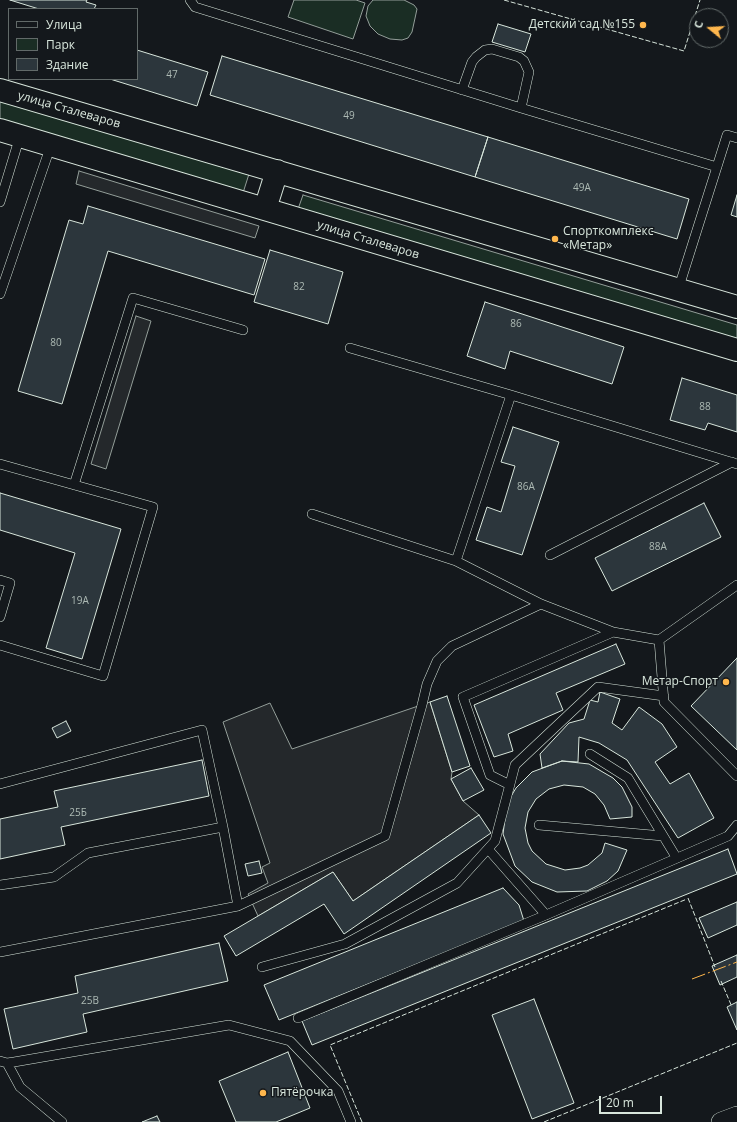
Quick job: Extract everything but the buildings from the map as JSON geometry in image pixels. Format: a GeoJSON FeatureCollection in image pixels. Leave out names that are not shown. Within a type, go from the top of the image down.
{"type":"FeatureCollection","features":[{"type":"Feature","properties":{"kind":"street","name":"улица Сталеваров"},"geometry":{"type":"LineString","coordinates":[[0,90],[737,307]]}},
{"type":"Feature","properties":{"kind":"street","name":"улица Сталеваров"},"geometry":{"type":"LineString","coordinates":[[10,133],[737,350]]}},
{"type":"Feature","properties":{"kind":"street"},"geometry":{"type":"LineString","coordinates":[[265,209],[277,171]]}},
{"type":"Feature","properties":{"kind":"street"},"geometry":{"type":"LineString","coordinates":[[721,1122],[737,1116]]}},
{"type":"Feature","properties":{"kind":"lane"},"geometry":{"type":"LineString","coordinates":[[190,0],[195,7],[717,167]]}},
{"type":"Feature","properties":{"kind":"lane"},"geometry":{"type":"LineString","coordinates":[[462,90],[472,62],[485,50],[492,49],[519,57],[524,61],[529,72],[521,108]]}},
{"type":"Feature","properties":{"kind":"lane"},"geometry":{"type":"LineString","coordinates":[[0,202],[10,133]]}},
{"type":"Feature","properties":{"kind":"lane"},"geometry":{"type":"LineString","coordinates":[[678,290],[727,135],[737,138]]}},
{"type":"Feature","properties":{"kind":"lane"},"geometry":{"type":"LineString","coordinates":[[0,294],[51,145]]}},
{"type":"Feature","properties":{"kind":"lane"},"geometry":{"type":"LineString","coordinates":[[74,485],[133,298],[243,330]]}},
{"type":"Feature","properties":{"kind":"lane"},"geometry":{"type":"LineString","coordinates":[[350,348],[734,463]]}},
{"type":"Feature","properties":{"kind":"lane"},"geometry":{"type":"LineString","coordinates":[[456,561],[511,395]]}},
{"type":"Feature","properties":{"kind":"lane"},"geometry":{"type":"LineString","coordinates":[[550,555],[734,463]]}},
{"type":"Feature","properties":{"kind":"lane"},"geometry":{"type":"LineString","coordinates":[[0,464],[153,507],[103,676],[0,645]]}},
{"type":"Feature","properties":{"kind":"lane"},"geometry":{"type":"LineString","coordinates":[[312,514],[456,561],[541,604],[613,632],[659,640],[737,585]]}},
{"type":"Feature","properties":{"kind":"lane"},"geometry":{"type":"LineString","coordinates":[[0,580],[10,583],[0,617]]}},
{"type":"Feature","properties":{"kind":"lane"},"geometry":{"type":"LineString","coordinates":[[0,952],[238,906],[384,836],[422,705],[426,684],[437,661],[452,646],[541,604]]}},
{"type":"Feature","properties":{"kind":"lane"},"geometry":{"type":"LineString","coordinates":[[510,785],[490,775],[463,697],[613,632]]}},
{"type":"Feature","properties":{"kind":"lane"},"geometry":{"type":"LineString","coordinates":[[659,640],[664,702],[737,776]]}},
{"type":"Feature","properties":{"kind":"lane"},"geometry":{"type":"LineString","coordinates":[[262,967],[345,944],[457,883],[496,841],[515,765],[598,687],[664,696]]}},
{"type":"Feature","properties":{"kind":"lane"},"geometry":{"type":"LineString","coordinates":[[0,784],[202,730],[238,906]]}},
{"type":"Feature","properties":{"kind":"lane"},"geometry":{"type":"LineString","coordinates":[[590,754],[628,778],[676,857]]}},
{"type":"Feature","properties":{"kind":"lane"},"geometry":{"type":"LineString","coordinates":[[539,825],[663,836]]}},
{"type":"Feature","properties":{"kind":"lane"},"geometry":{"type":"LineString","coordinates":[[298,1018],[546,915],[676,857],[728,836],[737,825]]}},
{"type":"Feature","properties":{"kind":"lane"},"geometry":{"type":"LineString","coordinates":[[0,885],[54,876],[88,853],[223,827]]}},
{"type":"Feature","properties":{"kind":"lane"},"geometry":{"type":"LineString","coordinates":[[488,849],[546,915]]}},
{"type":"Feature","properties":{"kind":"lane"},"geometry":{"type":"LineString","coordinates":[[62,1122],[20,1087],[4,1062],[229,1025],[290,1041],[338,1091],[351,1122]]}},
{"type":"Feature","properties":{"kind":"green space"},"geometry":{"type":"Polygon","coordinates":[[[294,0],[356,0],[365,3],[353,39],[288,17],[294,0]]]}},
{"type":"Feature","properties":{"kind":"green space"},"geometry":{"type":"Polygon","coordinates":[[[373,0],[404,0],[414,5],[417,9],[412,32],[408,38],[402,40],[390,39],[378,34],[370,26],[366,16],[368,6],[373,0]]]}},
{"type":"Feature","properties":{"kind":"green space"},"geometry":{"type":"Polygon","coordinates":[[[0,99],[249,174],[242,196],[0,124],[0,99]]]}},
{"type":"Feature","properties":{"kind":"green space"},"geometry":{"type":"Polygon","coordinates":[[[303,195],[737,325],[737,344],[297,212],[303,195]]]}},
{"type":"Feature","properties":{"kind":"shaded area"},"geometry":{"type":"Polygon","coordinates":[[[79,171],[259,226],[255,238],[76,184],[79,171]]]}},
{"type":"Feature","properties":{"kind":"shaded area"},"geometry":{"type":"Polygon","coordinates":[[[136,316],[151,321],[106,469],[91,464],[136,316]]]}},
{"type":"Feature","properties":{"kind":"shaded area"},"geometry":{"type":"Polygon","coordinates":[[[430,702],[452,772],[451,779],[463,801],[479,815],[353,901],[333,872],[258,916],[248,894],[268,883],[262,867],[270,863],[223,722],[270,703],[292,749],[430,702]]]}},
{"type":"Feature","properties":{"kind":"fence"},"geometry":{"type":"LineString","coordinates":[[504,0],[684,51],[700,0]]}},
{"type":"Feature","properties":{"kind":"fence"},"geometry":{"type":"LineString","coordinates":[[688,898],[715,967]]}},
{"type":"Feature","properties":{"kind":"fence"},"geometry":{"type":"LineString","coordinates":[[362,1122],[330,1045],[687,899]]}},
{"type":"Feature","properties":{"kind":"fence"},"geometry":{"type":"LineString","coordinates":[[721,981],[732,1007]]}},
{"type":"Feature","properties":{"kind":"fence"},"geometry":{"type":"LineString","coordinates":[[544,1122],[737,1043]]}},
{"type":"Feature","properties":{"kind":"power"},"geometry":{"type":"LineString","coordinates":[[692,979],[737,962]]}},
{"type":"Feature","properties":{"kind":"place","name":"Детский сад №155"},"geometry":{"type":"Point","coordinates":[643,25]}},
{"type":"Feature","properties":{"kind":"place","name":"Спорткомплекс «Метар»"},"geometry":{"type":"Point","coordinates":[555,239]}},
{"type":"Feature","properties":{"kind":"place","name":"Метар-Спорт"},"geometry":{"type":"Point","coordinates":[726,682]}},
{"type":"Feature","properties":{"kind":"place","name":"Пятёрочка"},"geometry":{"type":"Point","coordinates":[263,1093]}}]}
